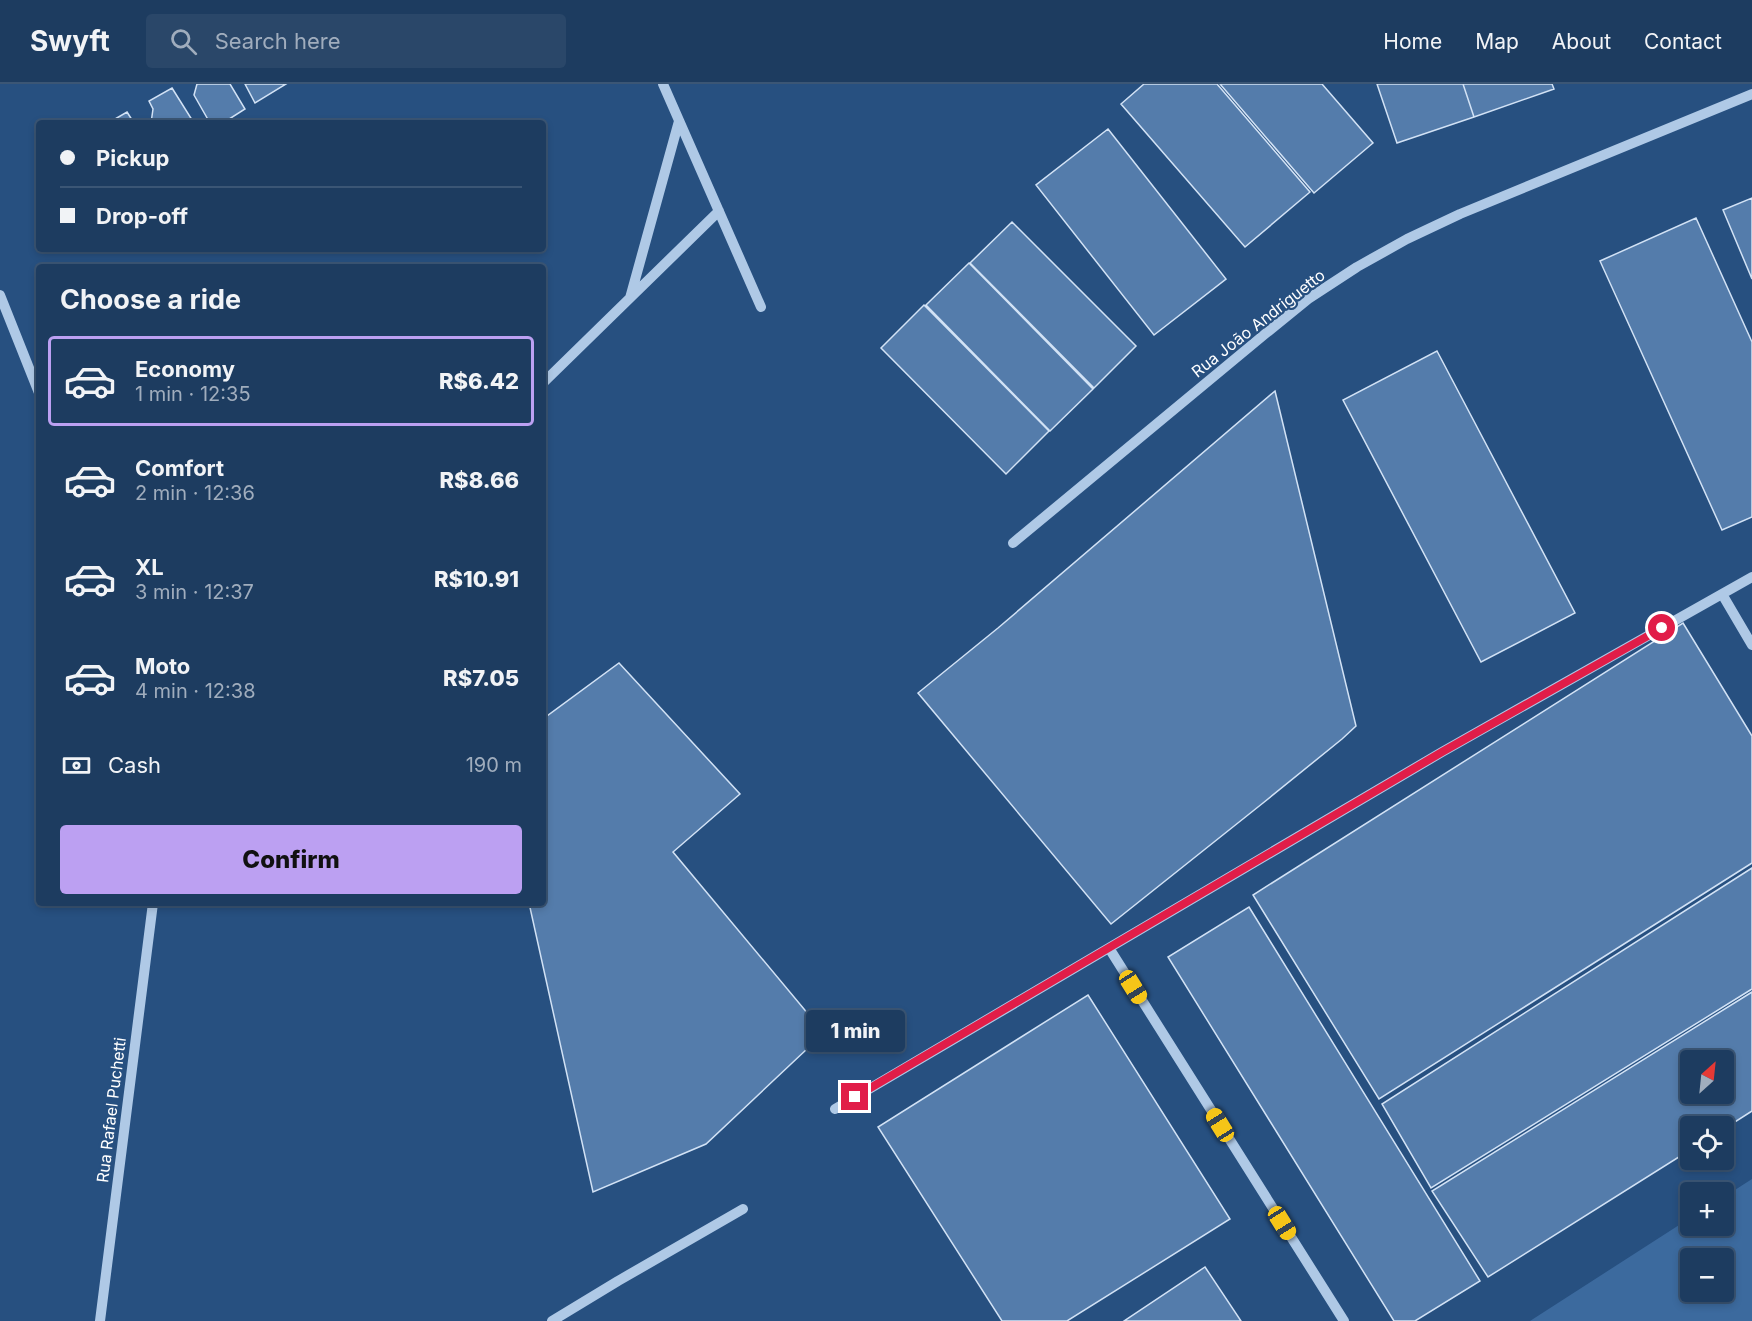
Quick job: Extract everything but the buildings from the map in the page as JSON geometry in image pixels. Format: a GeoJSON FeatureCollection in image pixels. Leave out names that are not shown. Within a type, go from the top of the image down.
{"type":"FeatureCollection","features":[{"type":"Feature","properties":{"kind":"street"},"geometry":{"type":"LineString","coordinates":[[663,84],[761,307]]}},
{"type":"Feature","properties":{"kind":"street","name":"Rua João Andriguetto"},"geometry":{"type":"LineString","coordinates":[[1013,543],[1264,334],[1308,299],[1356,267],[1460,214],[1752,94]]}},
{"type":"Feature","properties":{"kind":"street"},"geometry":{"type":"LineString","coordinates":[[630,298],[679,121]]}},
{"type":"Feature","properties":{"kind":"street"},"geometry":{"type":"LineString","coordinates":[[546,380],[719,211]]}},
{"type":"Feature","properties":{"kind":"street"},"geometry":{"type":"LineString","coordinates":[[0,295],[36,385]]}},
{"type":"Feature","properties":{"kind":"street"},"geometry":{"type":"LineString","coordinates":[[835,1109],[1442,752],[1752,577]]}},
{"type":"Feature","properties":{"kind":"street"},"geometry":{"type":"LineString","coordinates":[[1722,594],[1752,645]]}},
{"type":"Feature","properties":{"kind":"street","name":"Rua Rafael Puchetti"},"geometry":{"type":"LineString","coordinates":[[100,1321],[153,906]]}},
{"type":"Feature","properties":{"kind":"street"},"geometry":{"type":"LineString","coordinates":[[1109,948],[1344,1321]]}},
{"type":"Feature","properties":{"kind":"street"},"geometry":{"type":"LineString","coordinates":[[552,1321],[743,1209]]}},
{"type":"Feature","properties":{"kind":"shaded area"},"geometry":{"type":"Polygon","coordinates":[[[1752,1179],[1752,1321],[1530,1321],[1680,1224],[1680,1236],[1734,1236],[1734,1191],[1752,1179]]]}},
{"type":"Feature","properties":{"kind":"route"},"geometry":{"type":"LineString","coordinates":[[855,1097],[1442,752],[1662,628]]}}]}
